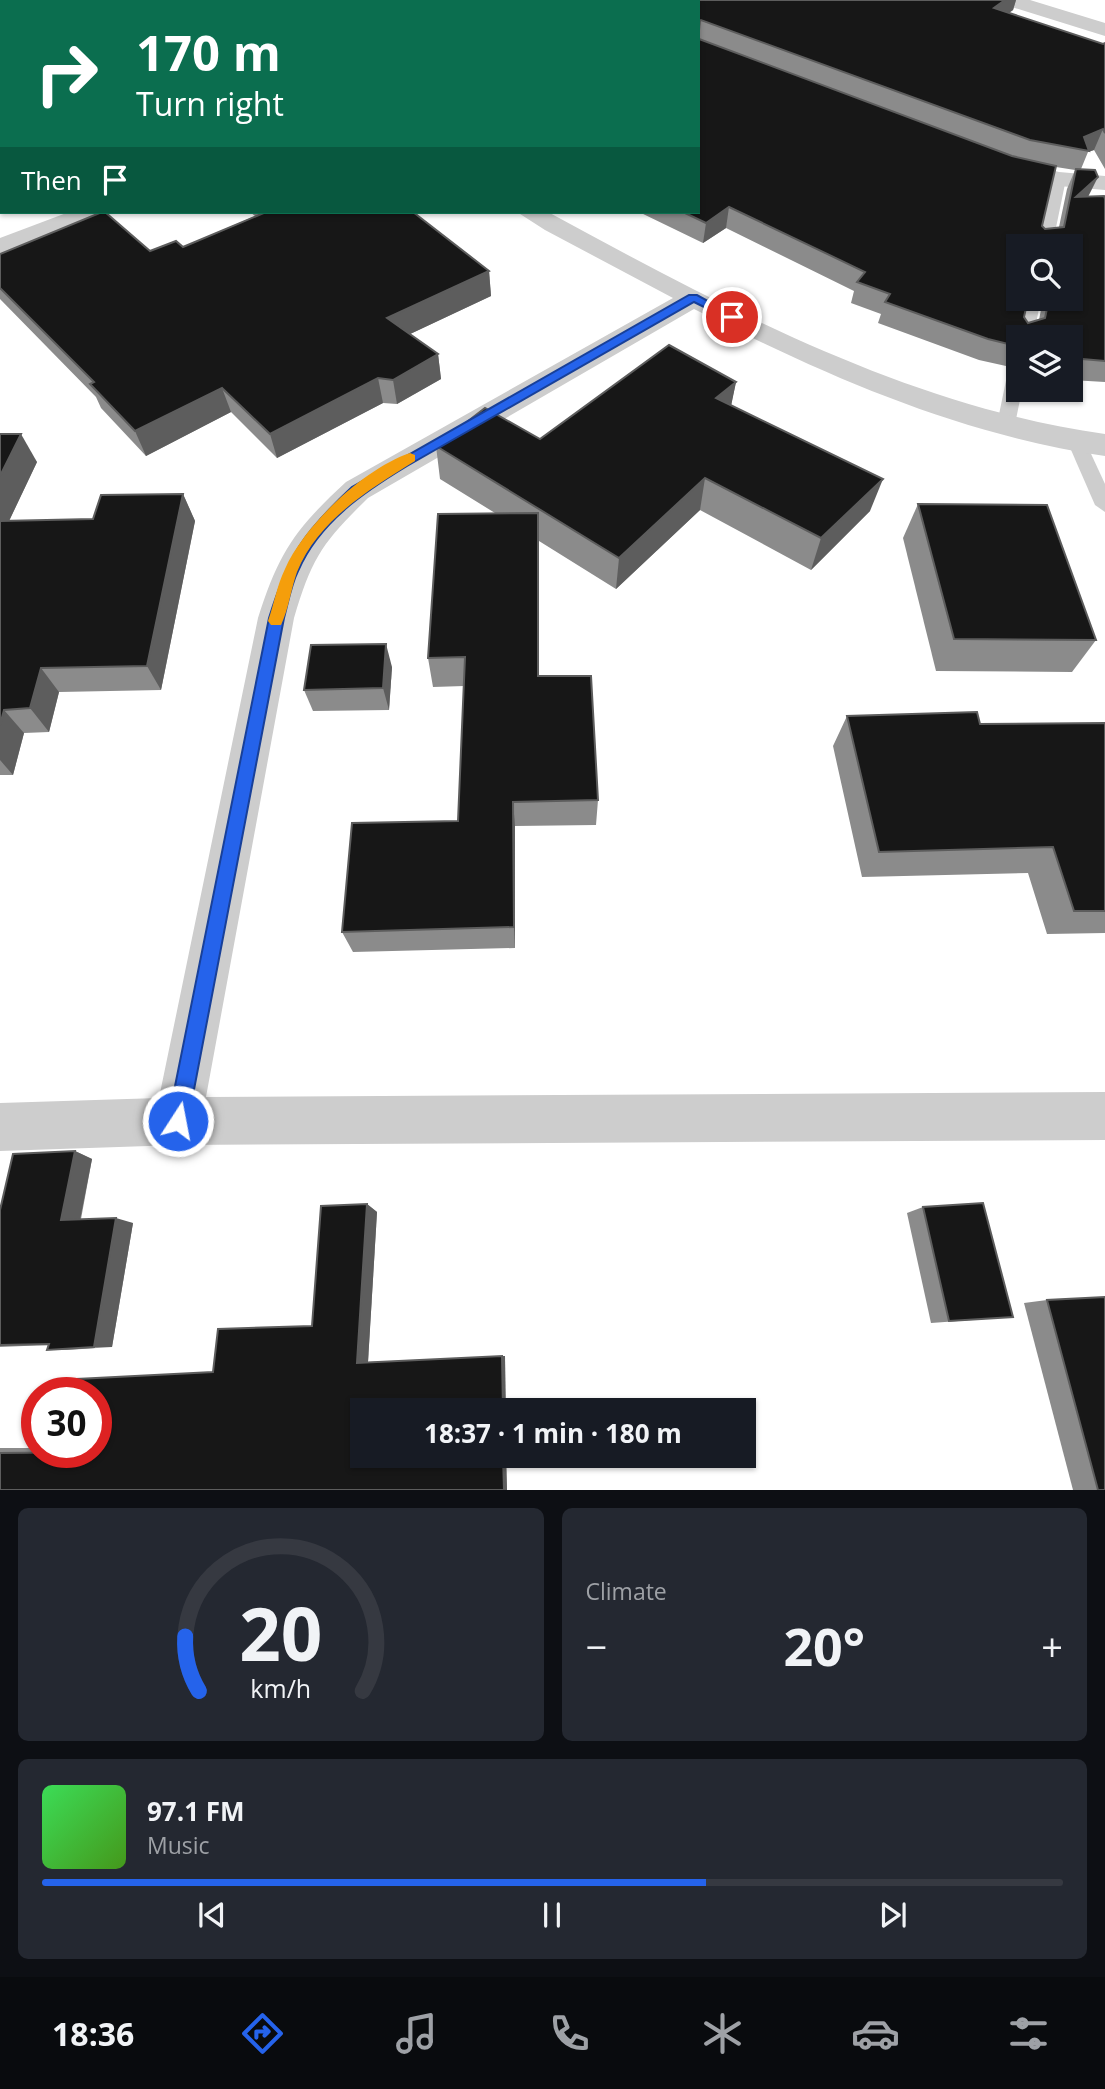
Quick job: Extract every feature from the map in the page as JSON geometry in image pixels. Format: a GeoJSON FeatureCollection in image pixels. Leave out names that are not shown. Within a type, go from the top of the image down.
{"type":"FeatureCollection","features":[{"type":"Feature","properties":{"kind":"street"},"geometry":{"type":"LineString","coordinates":[[1009,0],[1105,30]]}},
{"type":"Feature","properties":{"kind":"street"},"geometry":{"type":"LineString","coordinates":[[984,158],[1059,179],[1105,183]]}},
{"type":"Feature","properties":{"kind":"street"},"geometry":{"type":"LineString","coordinates":[[0,247],[86,214]]}},
{"type":"Feature","properties":{"kind":"street"},"geometry":{"type":"LineString","coordinates":[[534,214],[770,336],[924,404],[1005,429],[1091,444]]}},
{"type":"Feature","properties":{"kind":"street"},"geometry":{"type":"LineString","coordinates":[[178,1121],[276,618],[291,569],[319,526],[357,491],[693,298]]}},
{"type":"Feature","properties":{"kind":"street"},"geometry":{"type":"LineString","coordinates":[[0,1127],[178,1121],[1105,1116]]}},
{"type":"Feature","properties":{"kind":"lane"},"geometry":{"type":"LineString","coordinates":[[1047,234],[1059,179]]}},
{"type":"Feature","properties":{"kind":"lane"},"geometry":{"type":"LineString","coordinates":[[1005,429],[1011,402]]}},
{"type":"Feature","properties":{"kind":"lane"},"geometry":{"type":"LineString","coordinates":[[1091,444],[1105,505]]}},
{"type":"Feature","properties":{"kind":"building"},"geometry":{"type":"Polygon","coordinates":[[[700,0],[1005,0],[994,8],[1105,43],[1105,133],[1103,129],[1084,137],[1089,151],[1030,140],[701,20],[700,0]]]}},
{"type":"Feature","properties":{"kind":"building"},"geometry":{"type":"Polygon","coordinates":[[[700,39],[1012,156],[1056,166],[1042,226],[1045,229],[1064,227],[1076,169],[1095,170],[1098,177],[1076,197],[1104,196],[1105,199],[1105,361],[1083,359],[1083,325],[1006,325],[1006,344],[885,302],[890,294],[857,282],[865,272],[729,207],[706,223],[687,214],[700,214],[700,39]]]}},
{"type":"Feature","properties":{"kind":"building"},"geometry":{"type":"Polygon","coordinates":[[[97,214],[107,214],[150,251],[176,241],[183,247],[261,214],[416,214],[489,271],[387,318],[438,354],[393,380],[378,378],[270,434],[222,388],[135,431],[90,384],[94,382],[0,288],[0,254],[97,214]]]}},
{"type":"Feature","properties":{"kind":"building"},"geometry":{"type":"Polygon","coordinates":[[[669,345],[736,382],[716,398],[883,479],[821,538],[705,478],[619,558],[436,446],[485,408],[540,439],[669,345]]]}},
{"type":"Feature","properties":{"kind":"building"},"geometry":{"type":"Polygon","coordinates":[[[0,434],[21,434],[0,476],[0,434]]]}},
{"type":"Feature","properties":{"kind":"building"},"geometry":{"type":"Polygon","coordinates":[[[183,494],[147,666],[41,668],[30,708],[4,710],[0,725],[0,521],[93,519],[101,495],[183,494]]]}},
{"type":"Feature","properties":{"kind":"building"},"geometry":{"type":"Polygon","coordinates":[[[918,504],[1047,505],[1096,640],[954,639],[918,504]]]}},
{"type":"Feature","properties":{"kind":"building"},"geometry":{"type":"Polygon","coordinates":[[[538,513],[538,676],[591,676],[598,800],[513,802],[514,927],[342,932],[352,823],[458,821],[465,657],[428,658],[438,514],[538,513]]]}},
{"type":"Feature","properties":{"kind":"building"},"geometry":{"type":"Polygon","coordinates":[[[386,644],[383,688],[304,690],[311,645],[386,644]]]}},
{"type":"Feature","properties":{"kind":"building"},"geometry":{"type":"Polygon","coordinates":[[[977,712],[980,724],[1105,723],[1105,911],[1074,911],[1053,847],[879,852],[847,716],[977,712]]]}},
{"type":"Feature","properties":{"kind":"building"},"geometry":{"type":"Polygon","coordinates":[[[75,1151],[61,1220],[116,1218],[94,1347],[47,1350],[49,1344],[0,1345],[0,1210],[13,1154],[75,1151]]]}},
{"type":"Feature","properties":{"kind":"building"},"geometry":{"type":"Polygon","coordinates":[[[983,1203],[1013,1317],[949,1321],[923,1207],[983,1203]]]}},
{"type":"Feature","properties":{"kind":"building"},"geometry":{"type":"Polygon","coordinates":[[[367,1204],[357,1363],[502,1356],[503,1398],[350,1398],[350,1468],[503,1468],[504,1490],[0,1490],[0,1453],[21,1453],[21,1468],[112,1468],[112,1377],[213,1372],[218,1329],[312,1326],[321,1206],[367,1204]]]}},
{"type":"Feature","properties":{"kind":"building"},"geometry":{"type":"Polygon","coordinates":[[[1105,1297],[1105,1490],[1098,1490],[1047,1300],[1105,1297]]]}},
{"type":"Feature","properties":{"kind":"slow traffic"},"geometry":{"type":"LineString","coordinates":[[276,621],[291,569],[319,526],[357,491],[410,458]]}},
{"type":"Feature","properties":{"kind":"route"},"geometry":{"type":"LineString","coordinates":[[178,1121],[276,618],[291,569],[319,526],[357,491],[402,462],[693,298],[732,317]]}}]}
